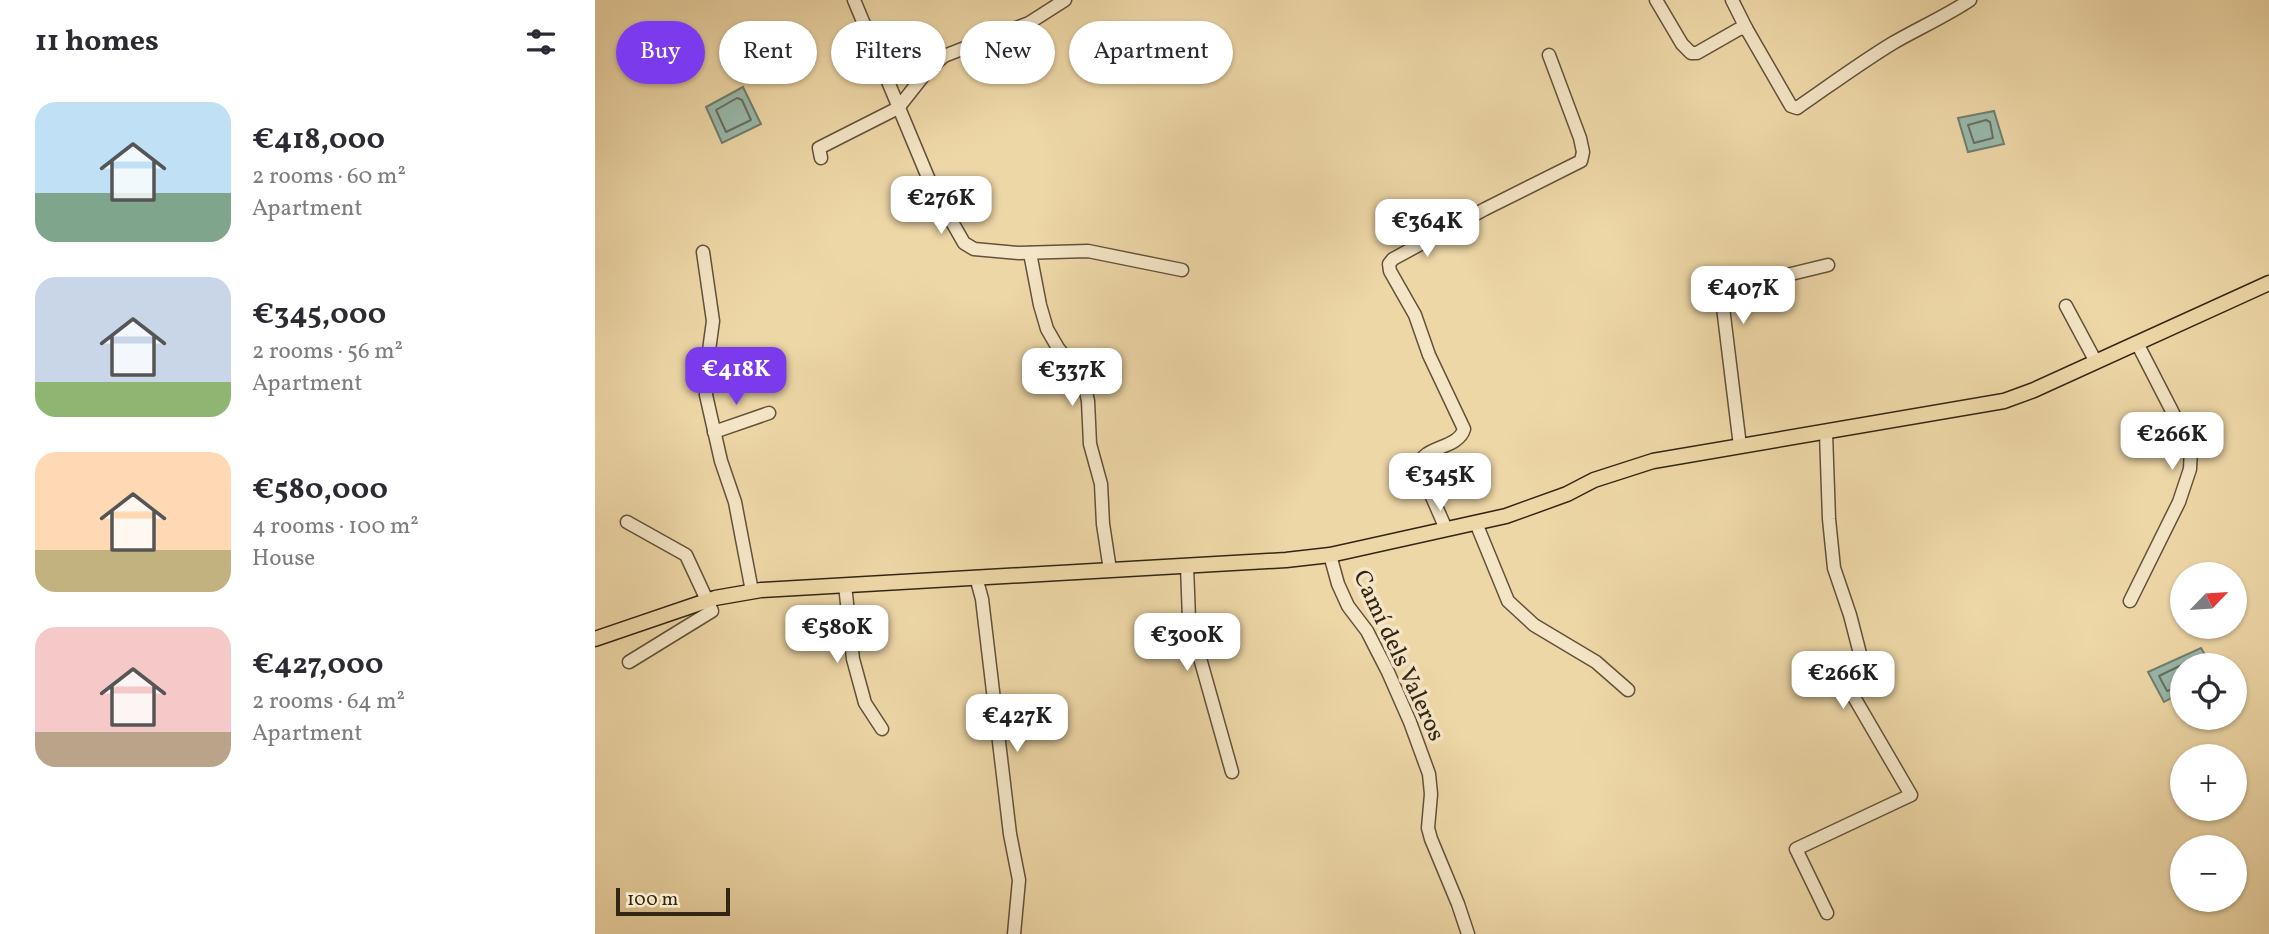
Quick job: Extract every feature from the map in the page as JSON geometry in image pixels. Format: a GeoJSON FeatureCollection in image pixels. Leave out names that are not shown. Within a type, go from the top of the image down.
{"type":"FeatureCollection","features":[{"type":"Feature","properties":{"kind":"main road"},"geometry":{"type":"LineString","coordinates":[[595,639],[709,600],[751,591],[1187,566],[1330,555],[1506,516],[1626,469],[1674,457],[2004,401],[2034,390],[2269,283]]}},
{"type":"Feature","properties":{"kind":"street"},"geometry":{"type":"LineString","coordinates":[[854,0],[932,187],[964,243],[974,249],[1030,253],[1088,251],[1182,270]]}},
{"type":"Feature","properties":{"kind":"street"},"geometry":{"type":"LineString","coordinates":[[821,158],[819,148],[898,108],[928,70],[944,56],[1029,23],[1065,0]]}},
{"type":"Feature","properties":{"kind":"street"},"geometry":{"type":"LineString","coordinates":[[1656,0],[1682,44],[1691,53],[1746,28]]}},
{"type":"Feature","properties":{"kind":"street"},"geometry":{"type":"LineString","coordinates":[[1732,0],[1779,88],[1791,106],[1797,108],[1859,65],[1971,0]]}},
{"type":"Feature","properties":{"kind":"street"},"geometry":{"type":"LineString","coordinates":[[1447,529],[1419,467],[1420,460],[1455,441],[1462,436],[1464,429],[1429,355],[1415,315],[1390,271],[1389,264],[1393,259],[1485,209],[1581,161],[1583,152],[1580,138],[1549,55]]}},
{"type":"Feature","properties":{"kind":"street"},"geometry":{"type":"LineString","coordinates":[[703,252],[713,321],[706,395],[721,461],[734,502],[751,591]]}},
{"type":"Feature","properties":{"kind":"street"},"geometry":{"type":"LineString","coordinates":[[1030,253],[1047,329],[1058,348],[1083,378],[1088,401],[1090,444],[1101,484],[1103,524],[1110,570]]}},
{"type":"Feature","properties":{"kind":"street"},"geometry":{"type":"LineString","coordinates":[[1740,446],[1721,291],[1828,265]]}},
{"type":"Feature","properties":{"kind":"street"},"geometry":{"type":"LineString","coordinates":[[2066,306],[2096,362]]}},
{"type":"Feature","properties":{"kind":"street"},"geometry":{"type":"LineString","coordinates":[[2130,601],[2179,502],[2190,469],[2191,448],[2137,343]]}},
{"type":"Feature","properties":{"kind":"street"},"geometry":{"type":"LineString","coordinates":[[714,432],[769,413]]}},
{"type":"Feature","properties":{"kind":"street"},"geometry":{"type":"LineString","coordinates":[[1826,433],[1829,519],[1835,568],[1865,673],[1844,680],[1911,795],[1796,849],[1827,913]]}},
{"type":"Feature","properties":{"kind":"street"},"geometry":{"type":"LineString","coordinates":[[627,522],[686,555],[712,611],[629,662]]}},
{"type":"Feature","properties":{"kind":"street"},"geometry":{"type":"LineString","coordinates":[[1476,523],[1509,601],[1534,625],[1596,662],[1628,690]]}},
{"type":"Feature","properties":{"kind":"street","name":"Camí dels Valeros"},"geometry":{"type":"LineString","coordinates":[[1330,555],[1338,584],[1348,606],[1367,631],[1388,672],[1429,774],[1431,839],[1468,934]]}},
{"type":"Feature","properties":{"kind":"street"},"geometry":{"type":"LineString","coordinates":[[1187,566],[1189,620],[1232,772]]}},
{"type":"Feature","properties":{"kind":"street"},"geometry":{"type":"LineString","coordinates":[[976,577],[982,599],[1010,834],[1019,880],[1014,934]]}},
{"type":"Feature","properties":{"kind":"street"},"geometry":{"type":"LineString","coordinates":[[845,585],[853,659],[865,703],[882,729]]}},
{"type":"Feature","properties":{"kind":"water"},"geometry":{"type":"Polygon","coordinates":[[[743,87],[761,124],[722,143],[706,107],[743,87]]]}},
{"type":"Feature","properties":{"kind":"water"},"geometry":{"type":"Polygon","coordinates":[[[1994,111],[2004,144],[1968,152],[1958,118],[1994,111]]]}},
{"type":"Feature","properties":{"kind":"water"},"geometry":{"type":"Polygon","coordinates":[[[2201,648],[2204,653],[2190,653],[2201,648]]]}},
{"type":"Feature","properties":{"kind":"water"},"geometry":{"type":"Polygon","coordinates":[[[2170,662],[2170,699],[2164,702],[2148,672],[2170,662]]]}}]}
